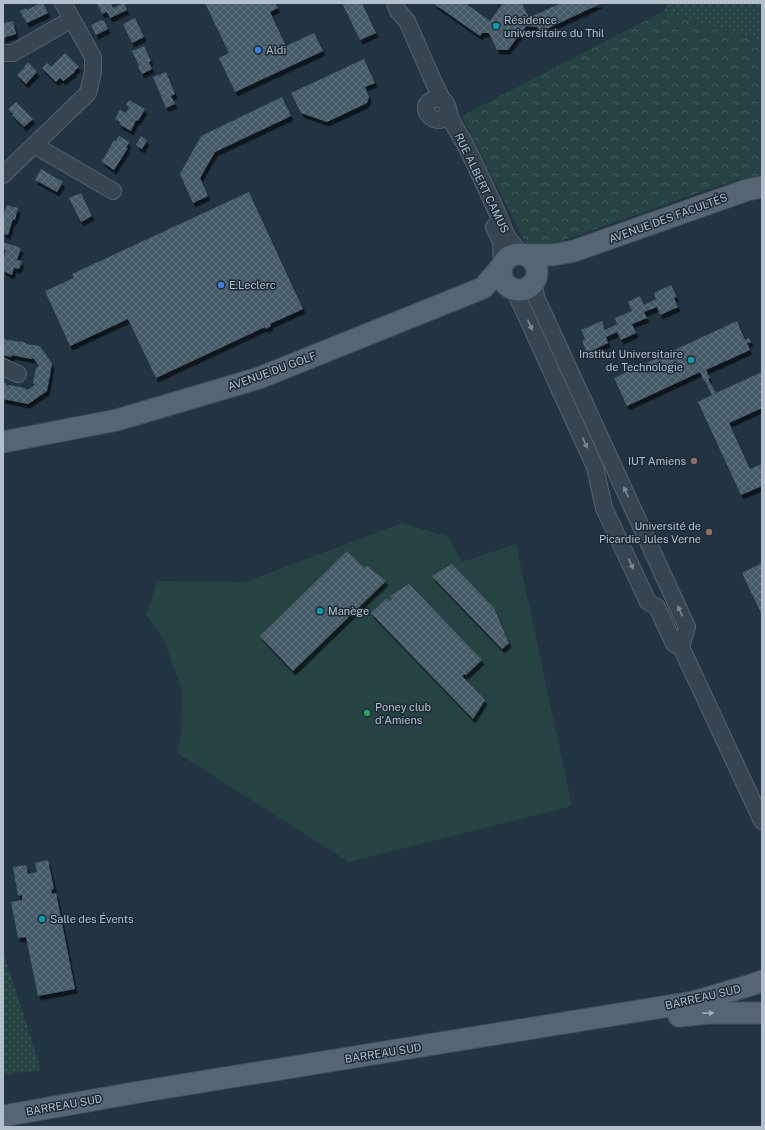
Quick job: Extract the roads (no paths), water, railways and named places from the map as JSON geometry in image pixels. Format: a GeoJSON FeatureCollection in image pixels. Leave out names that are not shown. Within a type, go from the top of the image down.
{"type":"FeatureCollection","features":[{"type":"Feature","properties":{"kind":"main road","name":"AVENUE DES FACULTÉS"},"geometry":{"type":"LineString","coordinates":[[525,255],[553,255],[574,251],[747,190],[762,187]]}},
{"type":"Feature","properties":{"kind":"main road","name":"AVENUE DES FACULTÉS"},"geometry":{"type":"LineString","coordinates":[[535,280],[574,251]]}},
{"type":"Feature","properties":{"kind":"main road"},"geometry":{"type":"LineString","coordinates":[[483,288],[512,288],[522,290],[529,287],[535,280],[537,272],[536,266],[532,260],[525,255],[513,254],[508,257],[502,266],[502,278],[505,283],[512,288]]}},
{"type":"Feature","properties":{"kind":"main road","name":"AVENUE DU GOLF"},"geometry":{"type":"LineString","coordinates":[[3,442],[117,420],[259,378],[483,288],[502,266]]}},
{"type":"Feature","properties":{"kind":"main road","name":"BARREAU SUD"},"geometry":{"type":"LineString","coordinates":[[3,1116],[146,1091],[693,1002],[762,981]]}},
{"type":"Feature","properties":{"kind":"main road","name":"BARREAU SUD"},"geometry":{"type":"LineString","coordinates":[[3,1123],[205,1093],[656,1019],[708,1013],[762,1013]]}},
{"type":"Feature","properties":{"kind":"street"},"geometry":{"type":"LineString","coordinates":[[3,175],[88,93],[93,72],[93,57],[63,3]]}},
{"type":"Feature","properties":{"kind":"street","name":"RUE ALBERT CAMUS"},"geometry":{"type":"LineString","coordinates":[[397,7],[402,32],[425,86],[439,108],[450,118],[480,176],[509,238],[525,255]]}},
{"type":"Feature","properties":{"kind":"street"},"geometry":{"type":"LineString","coordinates":[[3,53],[14,52],[72,19]]}},
{"type":"Feature","properties":{"kind":"street","name":"RUE ALBERT CAMUS"},"geometry":{"type":"LineString","coordinates":[[439,108],[442,123],[456,148],[501,242],[502,266]]}},
{"type":"Feature","properties":{"kind":"street"},"geometry":{"type":"LineString","coordinates":[[34,145],[113,191]]}},
{"type":"Feature","properties":{"kind":"street"},"geometry":{"type":"LineString","coordinates":[[535,280],[536,297],[687,627],[682,647],[762,820]]}},
{"type":"Feature","properties":{"kind":"street"},"geometry":{"type":"LineString","coordinates":[[512,288],[596,467],[604,508],[648,602],[657,607],[674,644],[682,647]]}},
{"type":"Feature","properties":{"kind":"street"},"geometry":{"type":"LineString","coordinates":[[3,367],[18,374]]}},
{"type":"Feature","properties":{"kind":"place","name":"Résidence universitaire du Thil"},"geometry":{"type":"Point","coordinates":[496,26]}},
{"type":"Feature","properties":{"kind":"place","name":"Aldi"},"geometry":{"type":"Point","coordinates":[258,50]}},
{"type":"Feature","properties":{"kind":"place","name":"E.Leclerc"},"geometry":{"type":"Point","coordinates":[221,285]}},
{"type":"Feature","properties":{"kind":"place","name":"Institut Universitaire de Technologie"},"geometry":{"type":"Point","coordinates":[691,360]}},
{"type":"Feature","properties":{"kind":"place","name":"IUT Amiens"},"geometry":{"type":"Point","coordinates":[694,461]}},
{"type":"Feature","properties":{"kind":"place","name":"Université de Picardie Jules Verne"},"geometry":{"type":"Point","coordinates":[709,532]}},
{"type":"Feature","properties":{"kind":"place","name":"Manège"},"geometry":{"type":"Point","coordinates":[320,611]}},
{"type":"Feature","properties":{"kind":"place","name":"Poney club d'Amiens"},"geometry":{"type":"Point","coordinates":[367,713]}},
{"type":"Feature","properties":{"kind":"place","name":"Salle des Évents"},"geometry":{"type":"Point","coordinates":[42,919]}}]}
